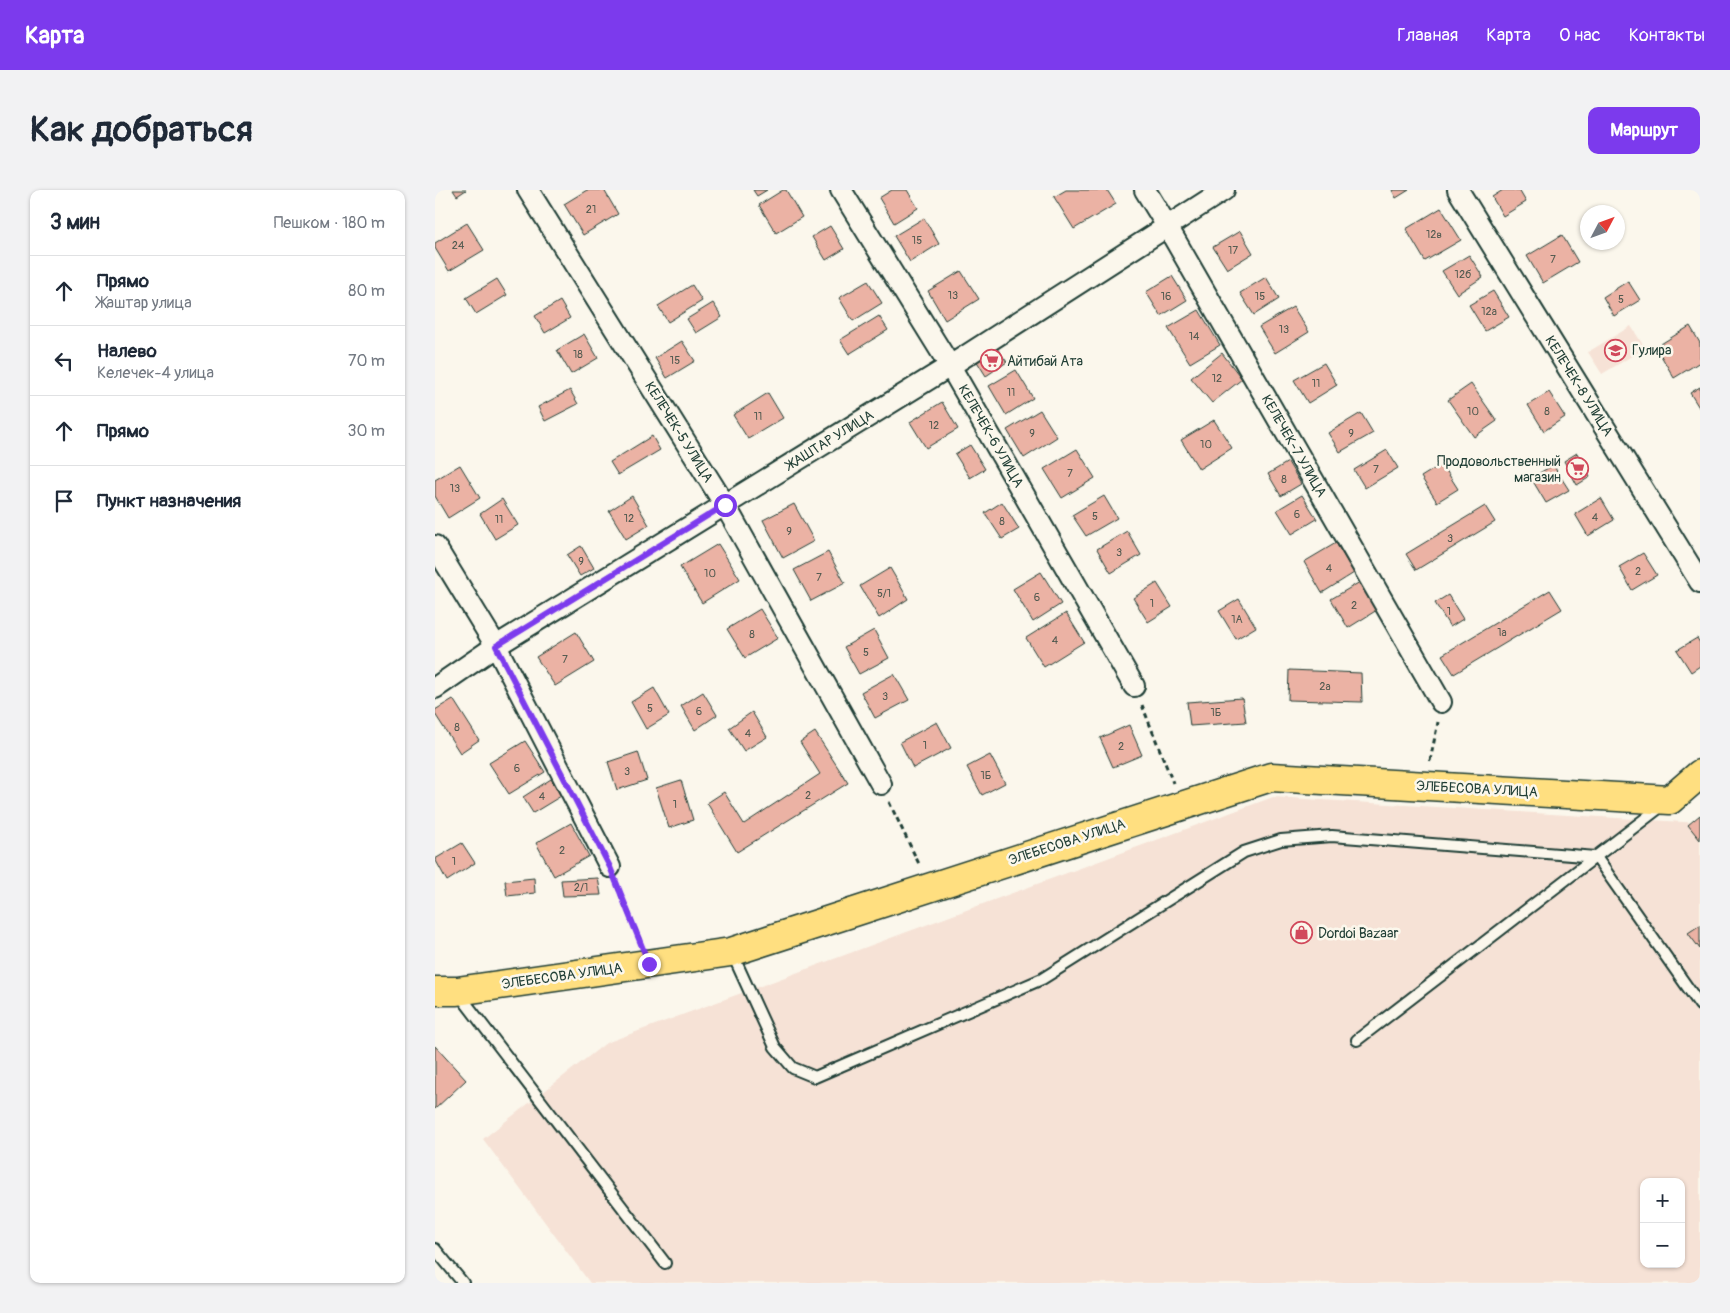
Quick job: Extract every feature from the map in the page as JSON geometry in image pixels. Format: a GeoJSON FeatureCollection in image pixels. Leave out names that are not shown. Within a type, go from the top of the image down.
{"type":"FeatureCollection","features":[{"type":"Feature","properties":{"kind":"main road"},"geometry":{"type":"LineString","coordinates":[[1670,800],[1700,774]]}},
{"type":"Feature","properties":{"kind":"main road","name":"ЭЛЕБЕСОВА УЛИЦА"},"geometry":{"type":"LineString","coordinates":[[446,991],[731,952],[1271,777],[1670,800]]}},
{"type":"Feature","properties":{"kind":"street","name":"КЕЛЕЧЕК-5 УЛИЦА"},"geometry":{"type":"LineString","coordinates":[[528,190],[725,505],[881,784]]}},
{"type":"Feature","properties":{"kind":"street","name":"КЕЛЕЧЕК-6 УЛИЦА"},"geometry":{"type":"LineString","coordinates":[[841,190],[950,366],[1134,686]]}},
{"type":"Feature","properties":{"kind":"street","name":"КЕЛЕЧЕК-7 УЛИЦА"},"geometry":{"type":"LineString","coordinates":[[1145,190],[1441,702]]}},
{"type":"Feature","properties":{"kind":"street","name":"ЖАШТАР УЛИЦА"},"geometry":{"type":"LineString","coordinates":[[435,688],[496,646],[950,366],[1224,190]]}},
{"type":"Feature","properties":{"kind":"street","name":"КЕЛЕЧЕК-8 УЛИЦА"},"geometry":{"type":"LineString","coordinates":[[1458,190],[1700,582]]}},
{"type":"Feature","properties":{"kind":"street"},"geometry":{"type":"LineString","coordinates":[[435,546],[496,646],[610,867]]}},
{"type":"Feature","properties":{"kind":"lane"},"geometry":{"type":"LineString","coordinates":[[1357,1040],[1670,800]]}},
{"type":"Feature","properties":{"kind":"lane"},"geometry":{"type":"LineString","coordinates":[[731,952],[775,1048],[793,1068],[815,1077],[1042,979],[1244,852],[1281,840],[1332,836],[1596,857]]}},
{"type":"Feature","properties":{"kind":"lane"},"geometry":{"type":"LineString","coordinates":[[1596,857],[1700,1005]]}},
{"type":"Feature","properties":{"kind":"lane"},"geometry":{"type":"LineString","coordinates":[[446,991],[665,1263]]}},
{"type":"Feature","properties":{"kind":"lane"},"geometry":{"type":"LineString","coordinates":[[435,1249],[463,1283]]}},
{"type":"Feature","properties":{"kind":"path"},"geometry":{"type":"LineString","coordinates":[[1134,686],[1181,805]]}},
{"type":"Feature","properties":{"kind":"path"},"geometry":{"type":"LineString","coordinates":[[1425,786],[1441,702]]}},
{"type":"Feature","properties":{"kind":"path"},"geometry":{"type":"LineString","coordinates":[[881,784],[930,887]]}},
{"type":"Feature","properties":{"kind":"path"},"geometry":{"type":"LineString","coordinates":[[610,867],[649,964]]}},
{"type":"Feature","properties":{"kind":"shaded area","name":"Гулира"},"geometry":{"type":"Polygon","coordinates":[[[1631,326],[1645,348],[1602,374],[1588,352],[1631,326]]]}},
{"type":"Feature","properties":{"kind":"shaded area","name":"Dordoi Bazaar"},"geometry":{"type":"Polygon","coordinates":[[[1273,797],[1700,823],[1700,1283],[590,1283],[483,1139],[606,1043],[1273,797]]]}},
{"type":"Feature","properties":{"kind":"building"},"geometry":{"type":"Polygon","coordinates":[[[453,190],[466,190],[457,196],[453,190]]]}},
{"type":"Feature","properties":{"kind":"building"},"geometry":{"type":"Polygon","coordinates":[[[587,190],[604,190],[618,214],[583,235],[564,204],[587,190]]]}},
{"type":"Feature","properties":{"kind":"building"},"geometry":{"type":"Polygon","coordinates":[[[753,190],[767,190],[757,196],[753,190]]]}},
{"type":"Feature","properties":{"kind":"building"},"geometry":{"type":"Polygon","coordinates":[[[786,190],[802,217],[776,233],[759,205],[786,190]]]}},
{"type":"Feature","properties":{"kind":"building"},"geometry":{"type":"Polygon","coordinates":[[[892,190],[907,190],[918,208],[894,223],[879,198],[892,190]]]}},
{"type":"Feature","properties":{"kind":"building"},"geometry":{"type":"Polygon","coordinates":[[[1066,190],[1107,190],[1116,204],[1074,229],[1054,197],[1066,190]]]}},
{"type":"Feature","properties":{"kind":"building"},"geometry":{"type":"Polygon","coordinates":[[[1392,190],[1409,190],[1396,198],[1392,190]]]}},
{"type":"Feature","properties":{"kind":"building"},"geometry":{"type":"Polygon","coordinates":[[[1503,190],[1519,190],[1526,202],[1503,216],[1492,197],[1503,190]]]}},
{"type":"Feature","properties":{"kind":"building"},"geometry":{"type":"Polygon","coordinates":[[[1441,208],[1461,240],[1425,261],[1406,229],[1441,208]]]}},
{"type":"Feature","properties":{"kind":"building"},"geometry":{"type":"Polygon","coordinates":[[[924,218],[939,244],[910,262],[894,236],[924,218]]]}},
{"type":"Feature","properties":{"kind":"building"},"geometry":{"type":"Polygon","coordinates":[[[467,223],[484,250],[449,271],[435,248],[435,243],[467,223]]]}},
{"type":"Feature","properties":{"kind":"building"},"geometry":{"type":"Polygon","coordinates":[[[830,226],[844,249],[826,260],[812,237],[830,226]]]}},
{"type":"Feature","properties":{"kind":"building"},"geometry":{"type":"Polygon","coordinates":[[[1240,231],[1253,253],[1227,269],[1213,247],[1240,231]]]}},
{"type":"Feature","properties":{"kind":"building"},"geometry":{"type":"Polygon","coordinates":[[[1562,235],[1578,262],[1543,283],[1527,256],[1562,235]]]}},
{"type":"Feature","properties":{"kind":"building"},"geometry":{"type":"Polygon","coordinates":[[[1469,255],[1483,277],[1457,294],[1442,271],[1469,255]]]}},
{"type":"Feature","properties":{"kind":"building"},"geometry":{"type":"Polygon","coordinates":[[[961,271],[979,299],[945,320],[928,291],[961,271]]]}},
{"type":"Feature","properties":{"kind":"building"},"geometry":{"type":"Polygon","coordinates":[[[1172,276],[1187,300],[1161,316],[1146,292],[1172,276]]]}},
{"type":"Feature","properties":{"kind":"building"},"geometry":{"type":"Polygon","coordinates":[[[1266,277],[1279,299],[1254,315],[1240,293],[1266,277]]]}},
{"type":"Feature","properties":{"kind":"building"},"geometry":{"type":"Polygon","coordinates":[[[497,279],[507,295],[476,314],[466,298],[497,279]]]}},
{"type":"Feature","properties":{"kind":"building"},"geometry":{"type":"Polygon","coordinates":[[[868,281],[882,303],[853,321],[839,298],[868,281]]]}},
{"type":"Feature","properties":{"kind":"building"},"geometry":{"type":"Polygon","coordinates":[[[1628,281],[1640,300],[1614,316],[1603,297],[1628,281]]]}},
{"type":"Feature","properties":{"kind":"building"},"geometry":{"type":"Polygon","coordinates":[[[692,285],[702,301],[668,322],[658,306],[692,285]]]}},
{"type":"Feature","properties":{"kind":"building"},"geometry":{"type":"Polygon","coordinates":[[[1493,291],[1509,317],[1485,331],[1469,305],[1493,291]]]}},
{"type":"Feature","properties":{"kind":"building"},"geometry":{"type":"Polygon","coordinates":[[[560,301],[570,318],[545,333],[535,316],[560,301]]]}},
{"type":"Feature","properties":{"kind":"building"},"geometry":{"type":"Polygon","coordinates":[[[713,303],[722,317],[696,333],[687,319],[713,303]]]}},
{"type":"Feature","properties":{"kind":"building"},"geometry":{"type":"Polygon","coordinates":[[[1293,307],[1309,332],[1275,353],[1259,327],[1293,307]]]}},
{"type":"Feature","properties":{"kind":"building"},"geometry":{"type":"Polygon","coordinates":[[[1199,310],[1220,345],[1190,363],[1168,328],[1199,310]]]}},
{"type":"Feature","properties":{"kind":"building"},"geometry":{"type":"Polygon","coordinates":[[[879,316],[888,330],[849,354],[840,340],[879,316]]]}},
{"type":"Feature","properties":{"kind":"building"},"geometry":{"type":"Polygon","coordinates":[[[1690,326],[1700,343],[1700,362],[1674,378],[1656,347],[1690,326]]]}},
{"type":"Feature","properties":{"kind":"building"},"geometry":{"type":"Polygon","coordinates":[[[584,334],[598,358],[571,374],[557,350],[584,334]]]}},
{"type":"Feature","properties":{"kind":"building"},"geometry":{"type":"Polygon","coordinates":[[[682,341],[695,361],[667,378],[655,358],[682,341]]]}},
{"type":"Feature","properties":{"kind":"building","name":"Айтибай Ата"},"geometry":{"type":"Polygon","coordinates":[[[996,347],[1007,362],[986,376],[976,360],[996,347]]]}},
{"type":"Feature","properties":{"kind":"building"},"geometry":{"type":"Polygon","coordinates":[[[1222,353],[1242,379],[1212,403],[1191,378],[1222,353]]]}},
{"type":"Feature","properties":{"kind":"building"},"geometry":{"type":"Polygon","coordinates":[[[1324,363],[1337,385],[1308,403],[1294,380],[1324,363]]]}},
{"type":"Feature","properties":{"kind":"building"},"geometry":{"type":"Polygon","coordinates":[[[1016,370],[1033,398],[1006,415],[989,386],[1016,370]]]}},
{"type":"Feature","properties":{"kind":"building"},"geometry":{"type":"Polygon","coordinates":[[[1471,384],[1497,421],[1474,437],[1448,400],[1471,384]]]}},
{"type":"Feature","properties":{"kind":"building"},"geometry":{"type":"Polygon","coordinates":[[[1700,387],[1700,409],[1690,393],[1700,387]]]}},
{"type":"Feature","properties":{"kind":"building"},"geometry":{"type":"Polygon","coordinates":[[[570,390],[578,404],[545,421],[538,407],[570,390]]]}},
{"type":"Feature","properties":{"kind":"building"},"geometry":{"type":"Polygon","coordinates":[[[1549,392],[1565,417],[1544,431],[1528,405],[1549,392]]]}},
{"type":"Feature","properties":{"kind":"building"},"geometry":{"type":"Polygon","coordinates":[[[768,393],[783,418],[748,439],[733,415],[768,393]]]}},
{"type":"Feature","properties":{"kind":"building"},"geometry":{"type":"Polygon","coordinates":[[[942,402],[958,429],[926,448],[910,422],[942,402]]]}},
{"type":"Feature","properties":{"kind":"building"},"geometry":{"type":"Polygon","coordinates":[[[1040,410],[1057,437],[1024,458],[1007,430],[1040,410]]]}},
{"type":"Feature","properties":{"kind":"building"},"geometry":{"type":"Polygon","coordinates":[[[1361,413],[1373,433],[1340,452],[1328,433],[1361,413]]]}},
{"type":"Feature","properties":{"kind":"building"},"geometry":{"type":"Polygon","coordinates":[[[1214,420],[1232,448],[1199,469],[1181,440],[1214,420]]]}},
{"type":"Feature","properties":{"kind":"building"},"geometry":{"type":"Polygon","coordinates":[[[652,436],[660,450],[618,475],[610,462],[652,436]]]}},
{"type":"Feature","properties":{"kind":"building"},"geometry":{"type":"Polygon","coordinates":[[[970,445],[985,469],[970,478],[955,454],[970,445]]]}},
{"type":"Feature","properties":{"kind":"building"},"geometry":{"type":"Polygon","coordinates":[[[1077,449],[1095,478],[1062,498],[1044,469],[1077,449]]]}},
{"type":"Feature","properties":{"kind":"building"},"geometry":{"type":"Polygon","coordinates":[[[1387,450],[1398,468],[1365,488],[1354,470],[1387,450]]]}},
{"type":"Feature","properties":{"kind":"building","name":"Продовольственный магазин"},"geometry":{"type":"Polygon","coordinates":[[[1577,453],[1590,477],[1577,485],[1564,461],[1577,453]]]}},
{"type":"Feature","properties":{"kind":"building"},"geometry":{"type":"Polygon","coordinates":[[[1288,462],[1301,484],[1281,496],[1268,474],[1288,462]]]}},
{"type":"Feature","properties":{"kind":"building"},"geometry":{"type":"Polygon","coordinates":[[[1442,464],[1458,489],[1437,502],[1421,477],[1442,464]]]}},
{"type":"Feature","properties":{"kind":"building"},"geometry":{"type":"Polygon","coordinates":[[[460,465],[480,498],[448,518],[435,496],[435,480],[460,465]]]}},
{"type":"Feature","properties":{"kind":"building"},"geometry":{"type":"Polygon","coordinates":[[[1553,465],[1569,490],[1546,503],[1531,478],[1553,465]]]}},
{"type":"Feature","properties":{"kind":"building"},"geometry":{"type":"Polygon","coordinates":[[[1302,495],[1317,519],[1292,534],[1277,510],[1302,495]]]}},
{"type":"Feature","properties":{"kind":"building"},"geometry":{"type":"Polygon","coordinates":[[[632,496],[649,525],[626,539],[609,511],[632,496]]]}},
{"type":"Feature","properties":{"kind":"building"},"geometry":{"type":"Polygon","coordinates":[[[1104,496],[1117,518],[1086,536],[1072,515],[1104,496]]]}},
{"type":"Feature","properties":{"kind":"building"},"geometry":{"type":"Polygon","coordinates":[[[1601,498],[1614,520],[1588,536],[1575,514],[1601,498]]]}},
{"type":"Feature","properties":{"kind":"building"},"geometry":{"type":"Polygon","coordinates":[[[502,499],[518,525],[495,539],[480,514],[502,499]]]}},
{"type":"Feature","properties":{"kind":"building"},"geometry":{"type":"Polygon","coordinates":[[[1002,502],[1019,529],[1002,539],[985,513],[1002,502]]]}},
{"type":"Feature","properties":{"kind":"building"},"geometry":{"type":"Polygon","coordinates":[[[794,504],[814,541],[783,558],[763,520],[794,504]]]}},
{"type":"Feature","properties":{"kind":"building"},"geometry":{"type":"Polygon","coordinates":[[[1485,506],[1495,522],[1416,570],[1406,554],[1485,506]]]}},
{"type":"Feature","properties":{"kind":"building"},"geometry":{"type":"Polygon","coordinates":[[[1127,531],[1141,555],[1111,573],[1097,549],[1127,531]]]}},
{"type":"Feature","properties":{"kind":"building"},"geometry":{"type":"Polygon","coordinates":[[[1336,543],[1354,573],[1322,593],[1304,562],[1336,543]]]}},
{"type":"Feature","properties":{"kind":"building"},"geometry":{"type":"Polygon","coordinates":[[[718,544],[740,579],[702,603],[680,567],[718,544]]]}},
{"type":"Feature","properties":{"kind":"building"},"geometry":{"type":"Polygon","coordinates":[[[581,546],[594,568],[580,576],[567,555],[581,546]]]}},
{"type":"Feature","properties":{"kind":"building"},"geometry":{"type":"Polygon","coordinates":[[[828,552],[845,583],[811,601],[794,570],[828,552]]]}},
{"type":"Feature","properties":{"kind":"building"},"geometry":{"type":"Polygon","coordinates":[[[1643,553],[1657,575],[1632,590],[1619,567],[1643,553]]]}},
{"type":"Feature","properties":{"kind":"building"},"geometry":{"type":"Polygon","coordinates":[[[890,568],[908,599],[879,618],[860,586],[890,568]]]}},
{"type":"Feature","properties":{"kind":"building"},"geometry":{"type":"Polygon","coordinates":[[[1041,572],[1061,604],[1033,622],[1013,589],[1041,572]]]}},
{"type":"Feature","properties":{"kind":"building"},"geometry":{"type":"Polygon","coordinates":[[[1360,582],[1377,610],[1348,628],[1331,599],[1360,582]]]}},
{"type":"Feature","properties":{"kind":"building"},"geometry":{"type":"Polygon","coordinates":[[[1157,583],[1172,607],[1148,622],[1133,598],[1157,583]]]}},
{"type":"Feature","properties":{"kind":"building"},"geometry":{"type":"Polygon","coordinates":[[[1550,590],[1562,609],[1454,674],[1442,655],[1550,590]]]}},
{"type":"Feature","properties":{"kind":"building"},"geometry":{"type":"Polygon","coordinates":[[[1448,595],[1463,619],[1450,627],[1435,603],[1448,595]]]}},
{"type":"Feature","properties":{"kind":"building"},"geometry":{"type":"Polygon","coordinates":[[[1239,599],[1256,627],[1236,639],[1219,611],[1239,599]]]}},
{"type":"Feature","properties":{"kind":"building"},"geometry":{"type":"Polygon","coordinates":[[[760,609],[778,638],[745,658],[727,629],[760,609]]]}},
{"type":"Feature","properties":{"kind":"building"},"geometry":{"type":"Polygon","coordinates":[[[1066,613],[1084,642],[1044,667],[1026,638],[1066,613]]]}},
{"type":"Feature","properties":{"kind":"building"},"geometry":{"type":"Polygon","coordinates":[[[874,630],[889,658],[859,674],[844,647],[874,630]]]}},
{"type":"Feature","properties":{"kind":"building"},"geometry":{"type":"Polygon","coordinates":[[[576,632],[594,662],[555,686],[536,657],[576,632]]]}},
{"type":"Feature","properties":{"kind":"building"},"geometry":{"type":"Polygon","coordinates":[[[1697,638],[1700,643],[1700,666],[1691,672],[1677,650],[1697,638]]]}},
{"type":"Feature","properties":{"kind":"building"},"geometry":{"type":"Polygon","coordinates":[[[1289,670],[1361,673],[1362,702],[1288,700],[1289,670]]]}},
{"type":"Feature","properties":{"kind":"building"},"geometry":{"type":"Polygon","coordinates":[[[894,674],[909,700],[875,718],[861,692],[894,674]]]}},
{"type":"Feature","properties":{"kind":"building"},"geometry":{"type":"Polygon","coordinates":[[[654,688],[669,715],[646,729],[631,702],[654,688]]]}},
{"type":"Feature","properties":{"kind":"building"},"geometry":{"type":"Polygon","coordinates":[[[703,692],[717,715],[695,730],[681,706],[703,692]]]}},
{"type":"Feature","properties":{"kind":"building"},"geometry":{"type":"Polygon","coordinates":[[[1242,698],[1246,722],[1190,726],[1187,702],[1242,698]]]}},
{"type":"Feature","properties":{"kind":"building"},"geometry":{"type":"Polygon","coordinates":[[[453,699],[479,740],[460,753],[435,714],[435,710],[453,699]]]}},
{"type":"Feature","properties":{"kind":"building"},"geometry":{"type":"Polygon","coordinates":[[[752,712],[767,737],[744,751],[729,728],[752,712]]]}},
{"type":"Feature","properties":{"kind":"building"},"geometry":{"type":"Polygon","coordinates":[[[937,722],[951,748],[913,768],[900,742],[937,722]]]}},
{"type":"Feature","properties":{"kind":"building"},"geometry":{"type":"Polygon","coordinates":[[[1129,725],[1142,755],[1113,767],[1100,738],[1129,725]]]}},
{"type":"Feature","properties":{"kind":"building"},"geometry":{"type":"Polygon","coordinates":[[[815,732],[848,783],[737,852],[707,803],[724,792],[744,824],[820,774],[800,742],[815,732]]]}},
{"type":"Feature","properties":{"kind":"building"},"geometry":{"type":"Polygon","coordinates":[[[525,741],[545,772],[509,794],[489,763],[525,741]]]}},
{"type":"Feature","properties":{"kind":"building"},"geometry":{"type":"Polygon","coordinates":[[[638,752],[647,780],[617,790],[608,762],[638,752]]]}},
{"type":"Feature","properties":{"kind":"building"},"geometry":{"type":"Polygon","coordinates":[[[990,755],[1005,783],[982,795],[967,767],[990,755]]]}},
{"type":"Feature","properties":{"kind":"building"},"geometry":{"type":"Polygon","coordinates":[[[551,779],[561,796],[533,813],[523,797],[551,779]]]}},
{"type":"Feature","properties":{"kind":"building"},"geometry":{"type":"Polygon","coordinates":[[[681,780],[693,820],[669,828],[656,788],[681,780]]]}},
{"type":"Feature","properties":{"kind":"building"},"geometry":{"type":"Polygon","coordinates":[[[1700,815],[1700,840],[1688,825],[1700,815]]]}},
{"type":"Feature","properties":{"kind":"building"},"geometry":{"type":"Polygon","coordinates":[[[571,823],[589,856],[554,876],[536,843],[571,823]]]}},
{"type":"Feature","properties":{"kind":"building"},"geometry":{"type":"Polygon","coordinates":[[[462,843],[475,863],[447,881],[435,859],[462,843]]]}},
{"type":"Feature","properties":{"kind":"building"},"geometry":{"type":"Polygon","coordinates":[[[534,878],[535,893],[507,896],[505,881],[534,878]]]}},
{"type":"Feature","properties":{"kind":"building"},"geometry":{"type":"Polygon","coordinates":[[[598,878],[601,895],[563,896],[561,880],[598,878]]]}},
{"type":"Feature","properties":{"kind":"building"},"geometry":{"type":"Polygon","coordinates":[[[1700,925],[1700,949],[1688,933],[1700,925]]]}},
{"type":"Feature","properties":{"kind":"building"},"geometry":{"type":"Polygon","coordinates":[[[435,1046],[466,1080],[435,1109],[435,1046]]]}},
{"type":"Feature","properties":{"kind":"place","name":"Гулира"},"geometry":{"type":"Point","coordinates":[1616,350]}},
{"type":"Feature","properties":{"kind":"place","name":"Айтибай Ата"},"geometry":{"type":"Point","coordinates":[991,361]}},
{"type":"Feature","properties":{"kind":"place","name":"Продовольственный магазин"},"geometry":{"type":"Point","coordinates":[1577,469]}},
{"type":"Feature","properties":{"kind":"place","name":"Dordoi Bazaar"},"geometry":{"type":"Point","coordinates":[1302,933]}},
{"type":"Feature","properties":{"kind":"route"},"geometry":{"type":"LineString","coordinates":[[649,964],[610,867],[496,646],[725,505]]}}]}
